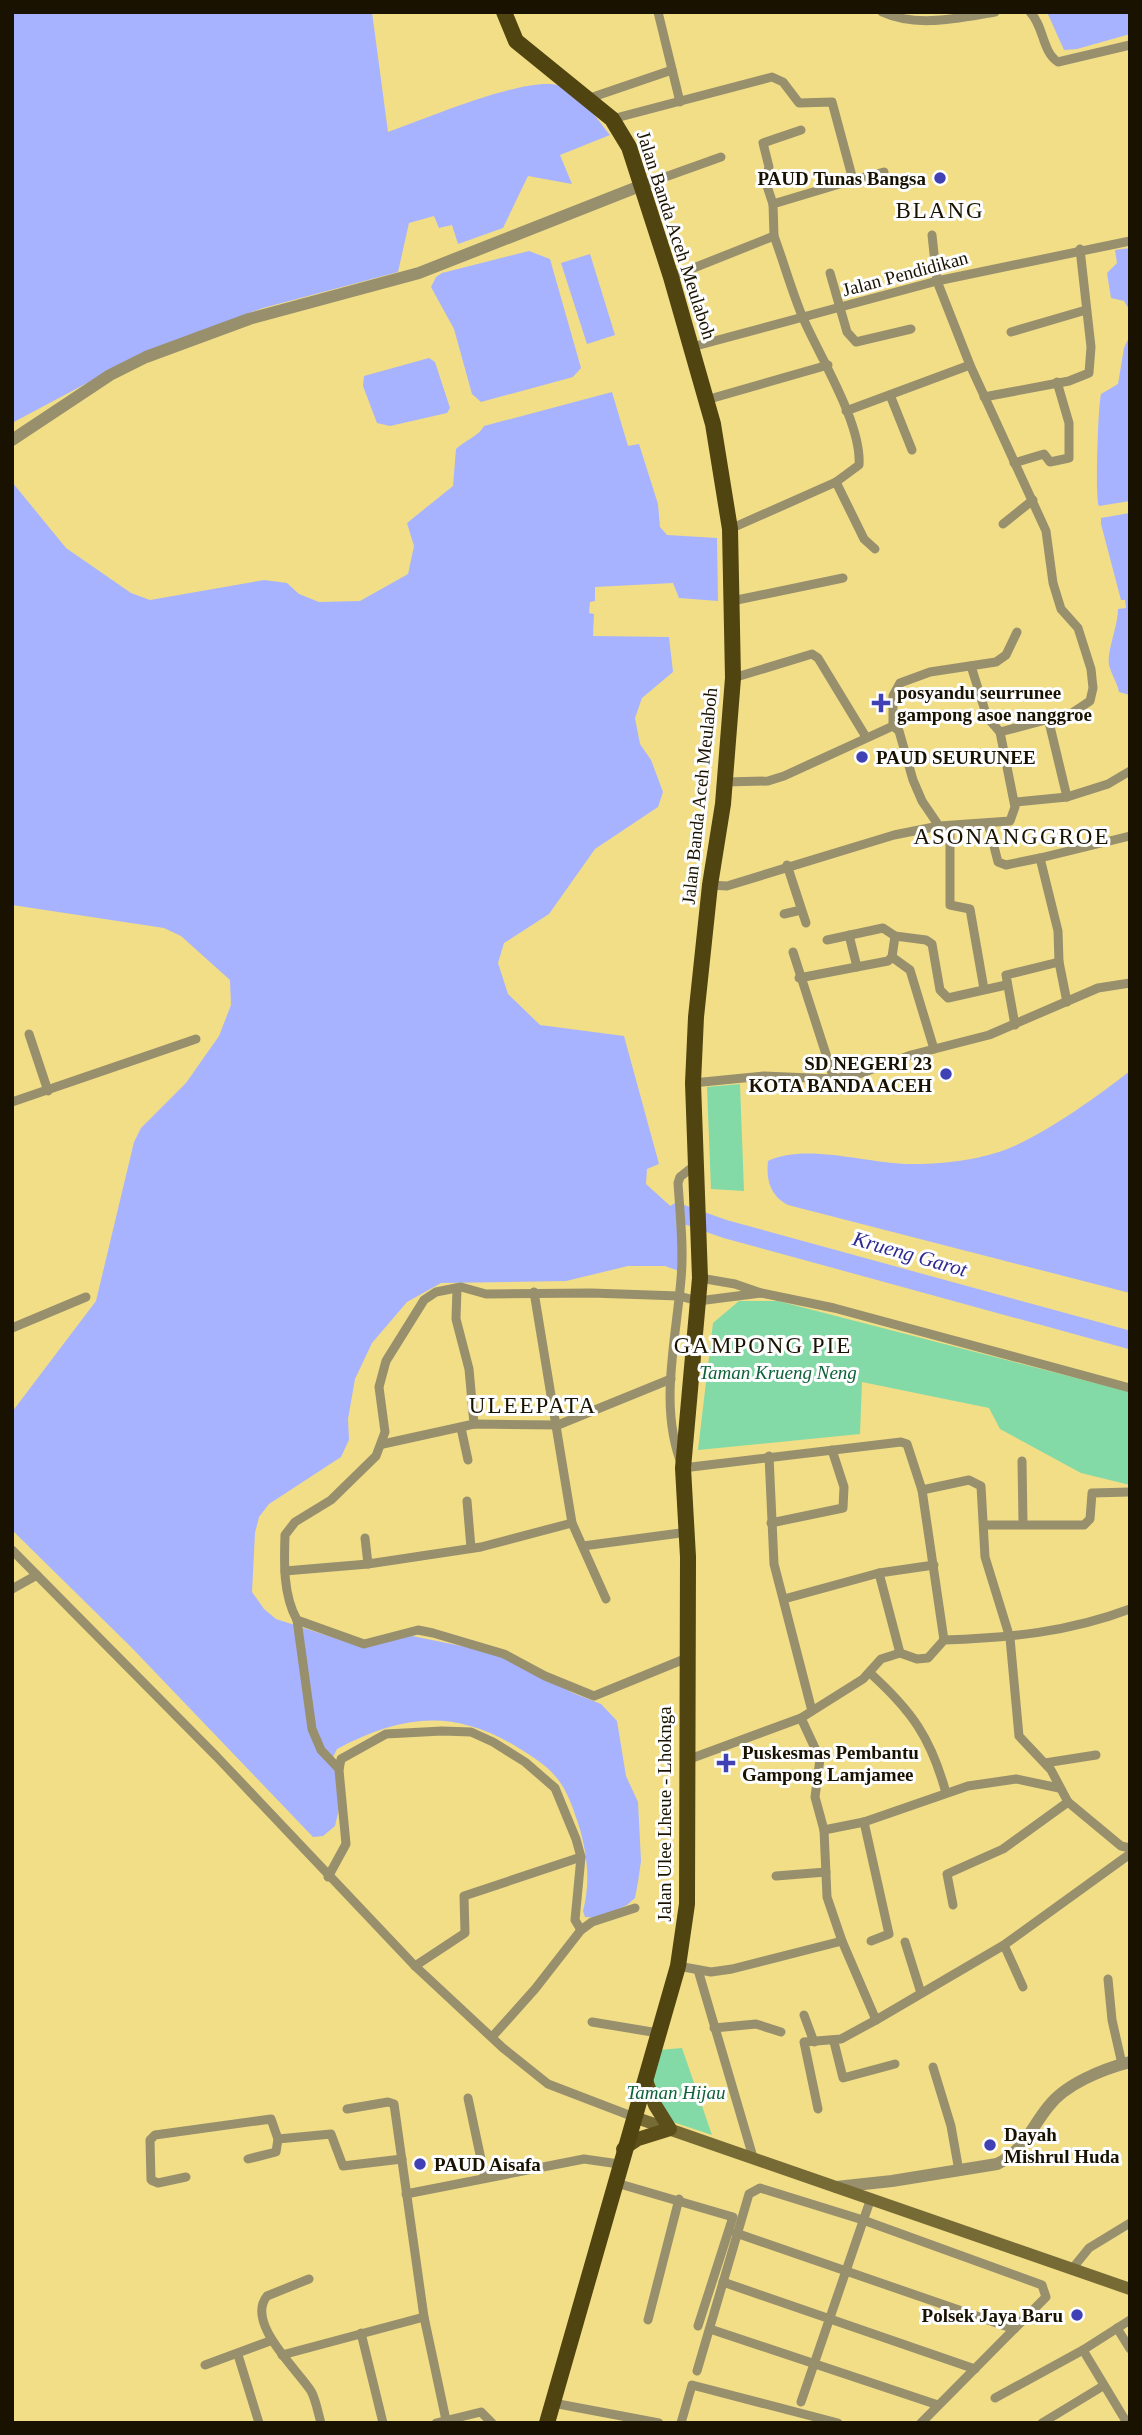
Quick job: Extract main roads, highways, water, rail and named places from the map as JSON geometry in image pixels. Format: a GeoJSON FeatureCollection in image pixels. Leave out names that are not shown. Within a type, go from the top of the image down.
{"type":"FeatureCollection","features":[{"type":"Feature","properties":{"kind":"highway","name":"Jalan Banda Aceh Meulaboh"},"geometry":{"type":"LineString","coordinates":[[504,12],[516,41],[612,119],[629,147],[692,347],[719,456],[730,528],[733,678],[696,1017],[693,1083],[700,1275]]}},
{"type":"Feature","properties":{"kind":"highway","name":"Jalan Ulee Lheue - Lhoknga"},"geometry":{"type":"LineString","coordinates":[[547,2423],[613,2182],[646,2080],[678,1966],[687,1904],[688,1532],[683,1468],[700,1275]]}},
{"type":"Feature","properties":{"kind":"main road"},"geometry":{"type":"LineString","coordinates":[[646,2080],[655,2105],[670,2129]]}},
{"type":"Feature","properties":{"kind":"main road"},"geometry":{"type":"LineString","coordinates":[[634,2117],[1130,2289]]}},
{"type":"Feature","properties":{"kind":"main road"},"geometry":{"type":"LineString","coordinates":[[621,2157],[638,2139],[670,2129]]}},
{"type":"Feature","properties":{"kind":"water"},"geometry":{"type":"Polygon","coordinates":[[[12,12],[372,12],[388,132],[501,92],[545,84],[560,86],[575,95],[610,135],[560,155],[572,184],[528,176],[503,228],[458,244],[452,225],[439,228],[434,216],[409,223],[398,272],[263,308],[149,350],[12,423],[12,12]]]}},
{"type":"Feature","properties":{"kind":"water"},"geometry":{"type":"Polygon","coordinates":[[[1047,12],[1130,12],[1130,34],[1064,50],[1047,12]]]}},
{"type":"Feature","properties":{"kind":"water"},"geometry":{"type":"Polygon","coordinates":[[[1130,248],[1130,311],[1124,301],[1111,298],[1107,273],[1117,263],[1115,250],[1130,248]]]}},
{"type":"Feature","properties":{"kind":"water"},"geometry":{"type":"Polygon","coordinates":[[[529,251],[550,259],[581,368],[573,377],[481,402],[472,394],[454,329],[431,287],[436,277],[442,273],[529,251]]]}},
{"type":"Feature","properties":{"kind":"water"},"geometry":{"type":"Polygon","coordinates":[[[590,254],[615,335],[587,344],[561,263],[590,254]]]}},
{"type":"Feature","properties":{"kind":"water"},"geometry":{"type":"Polygon","coordinates":[[[1130,335],[1130,501],[1099,506],[1097,452],[1101,394],[1118,384],[1124,348],[1130,335]]]}},
{"type":"Feature","properties":{"kind":"water"},"geometry":{"type":"Polygon","coordinates":[[[429,358],[435,362],[450,408],[447,413],[390,426],[377,423],[363,386],[364,376],[429,358]]]}},
{"type":"Feature","properties":{"kind":"water"},"geometry":{"type":"Polygon","coordinates":[[[612,392],[628,446],[639,444],[658,504],[660,527],[667,535],[717,538],[718,601],[679,598],[673,583],[595,587],[595,601],[590,602],[589,613],[594,614],[593,636],[669,637],[673,672],[642,698],[635,718],[640,744],[651,760],[663,792],[658,807],[595,849],[549,914],[504,943],[498,963],[508,994],[540,1025],[624,1036],[659,1164],[647,1169],[646,1184],[677,1212],[679,1271],[665,1266],[628,1266],[566,1281],[441,1283],[407,1302],[372,1343],[355,1379],[348,1419],[349,1440],[341,1457],[269,1504],[259,1517],[255,1533],[252,1592],[264,1609],[276,1619],[350,1643],[412,1636],[486,1651],[512,1659],[573,1693],[601,1704],[617,1721],[626,1776],[638,1802],[641,1861],[635,1898],[627,1905],[600,1918],[585,1917],[583,1911],[587,1889],[586,1856],[568,1796],[549,1770],[530,1755],[494,1734],[449,1722],[405,1723],[383,1729],[337,1749],[333,1757],[340,1805],[335,1826],[323,1836],[313,1837],[131,1647],[12,1530],[12,1412],[96,1301],[134,1142],[141,1128],[186,1083],[219,1036],[231,1005],[230,980],[181,936],[164,928],[12,905],[12,482],[66,548],[131,593],[150,600],[264,580],[287,583],[299,594],[319,602],[360,601],[408,574],[414,546],[407,523],[453,486],[456,449],[459,446],[479,433],[484,426],[612,392]]]}},
{"type":"Feature","properties":{"kind":"water"},"geometry":{"type":"Polygon","coordinates":[[[1130,513],[1130,695],[1119,692],[1109,665],[1118,609],[1126,608],[1125,600],[1121,600],[1101,518],[1130,513]]]}},
{"type":"Feature","properties":{"kind":"water"},"geometry":{"type":"Polygon","coordinates":[[[1130,1071],[1130,1293],[788,1205],[777,1197],[770,1186],[768,1161],[783,1156],[836,1155],[919,1164],[960,1161],[1000,1152],[1057,1123],[1130,1071]]]}},
{"type":"Feature","properties":{"kind":"waterway","name":"Krueng Garot"},"geometry":{"type":"LineString","coordinates":[[677,1212],[725,1229],[1130,1340]]}},
{"type":"Feature","properties":{"kind":"place","name":"PAUD Tunas Bangsa"},"geometry":{"type":"Point","coordinates":[940,178]}},
{"type":"Feature","properties":{"kind":"place","name":"posyandu seurrunee gampong asoe nanggroe"},"geometry":{"type":"Point","coordinates":[881,703]}},
{"type":"Feature","properties":{"kind":"place","name":"PAUD SEURUNEE"},"geometry":{"type":"Point","coordinates":[862,757]}},
{"type":"Feature","properties":{"kind":"place","name":"SD NEGERI 23 KOTA BANDA ACEH"},"geometry":{"type":"Point","coordinates":[946,1074]}},
{"type":"Feature","properties":{"kind":"place","name":"Puskesmas Pembantu Gampong Lamjamee"},"geometry":{"type":"Point","coordinates":[726,1763]}},
{"type":"Feature","properties":{"kind":"place","name":"Dayah Mishrul Huda"},"geometry":{"type":"Point","coordinates":[990,2145]}},
{"type":"Feature","properties":{"kind":"place","name":"PAUD Aisafa"},"geometry":{"type":"Point","coordinates":[420,2164]}},
{"type":"Feature","properties":{"kind":"place","name":"Polsek Jaya Baru"},"geometry":{"type":"Point","coordinates":[1077,2315]}},
{"type":"Feature","properties":{"kind":"district","name":"BLANG"},"geometry":{"type":"Point","coordinates":[940,210]}},
{"type":"Feature","properties":{"kind":"district","name":"ASONANGGROE"},"geometry":{"type":"Point","coordinates":[1012,836]}},
{"type":"Feature","properties":{"kind":"district","name":"GAMPONG PIE"},"geometry":{"type":"Point","coordinates":[763,1345]}},
{"type":"Feature","properties":{"kind":"district","name":"ULEEPATA"},"geometry":{"type":"Point","coordinates":[533,1405]}},
{"type":"Feature","properties":{"kind":"park label","name":"Taman Krueng Neng"},"geometry":{"type":"Point","coordinates":[778,1372]}},
{"type":"Feature","properties":{"kind":"park label","name":"Taman Hijau"},"geometry":{"type":"Point","coordinates":[676,2092]}}]}
